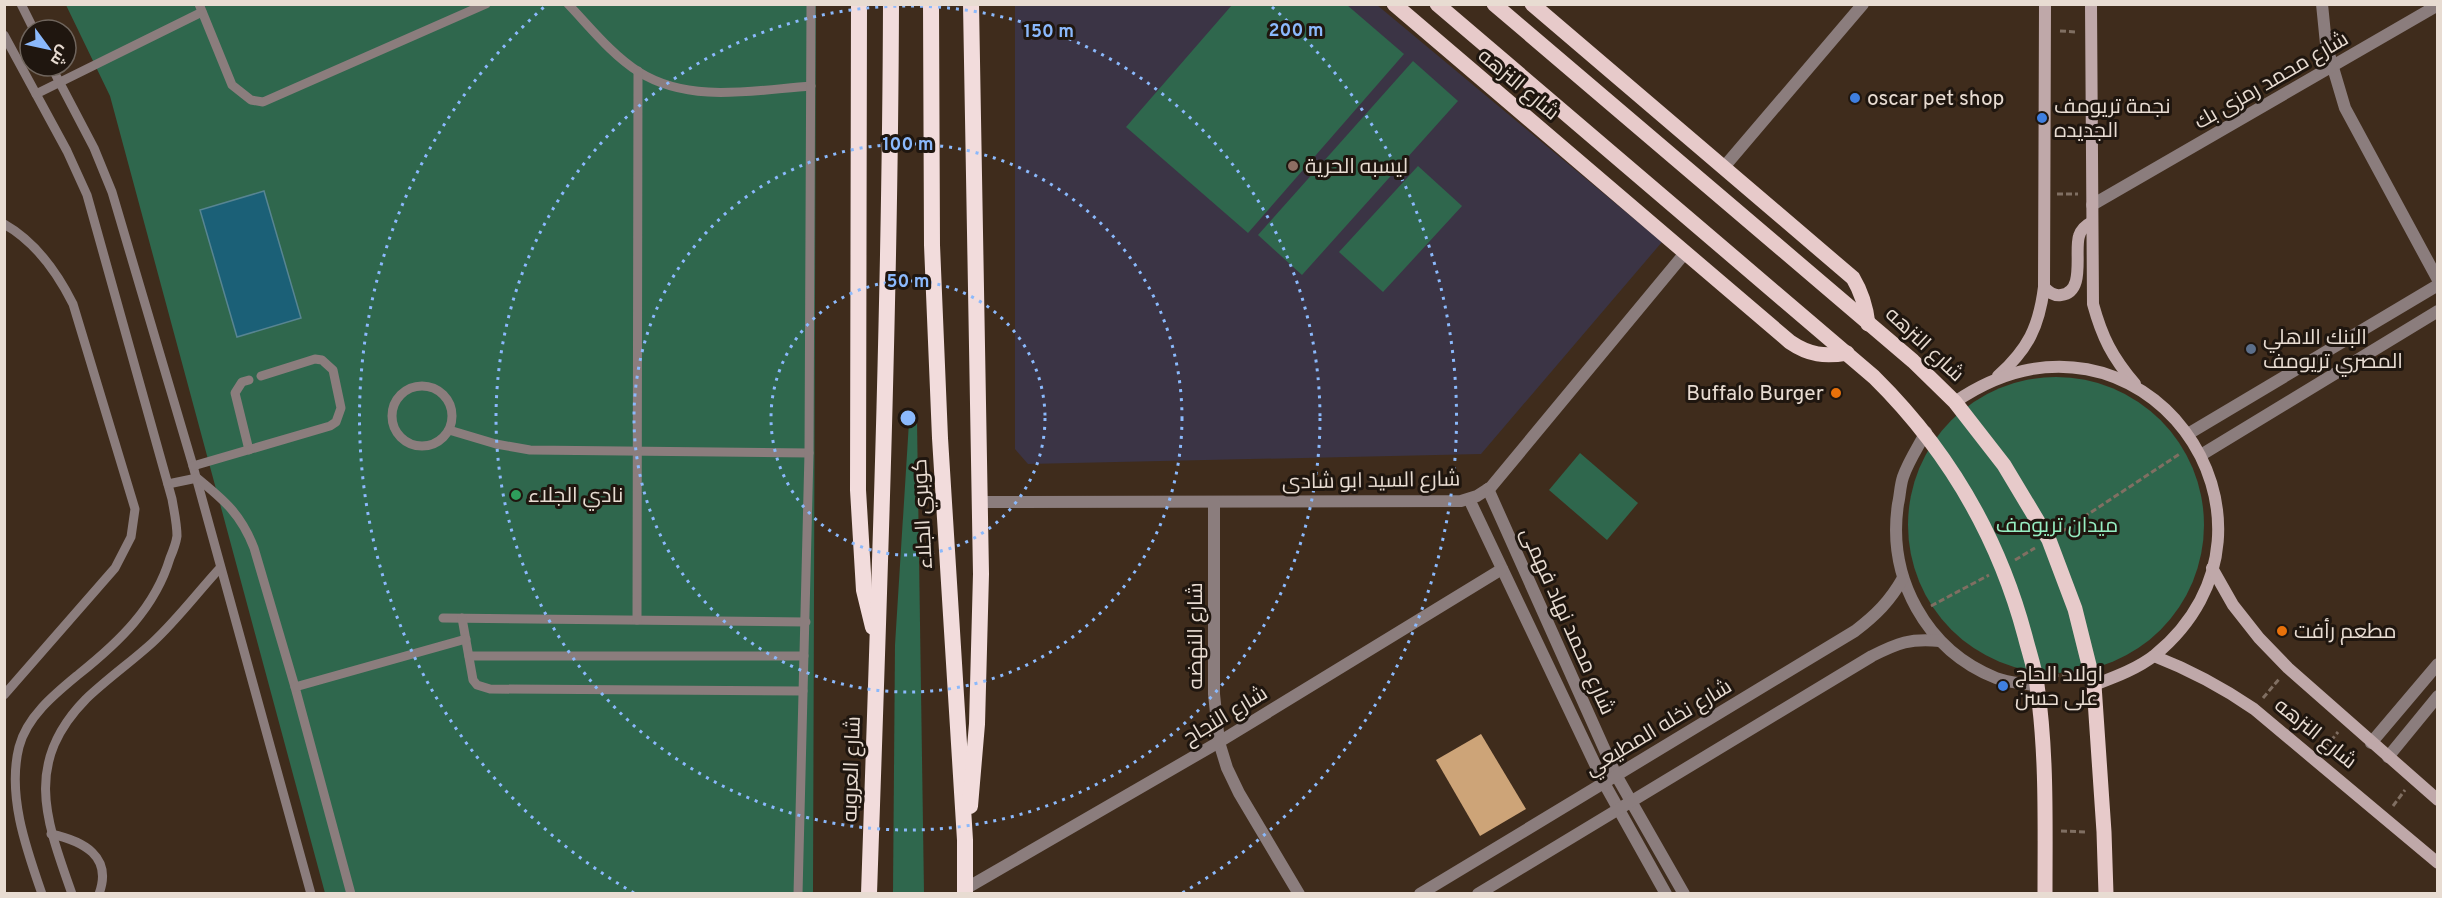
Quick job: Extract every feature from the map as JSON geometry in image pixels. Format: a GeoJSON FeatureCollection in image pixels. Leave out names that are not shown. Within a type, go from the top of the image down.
{"type":"FeatureCollection","features":[{"type":"Feature","properties":{"kind":"highway"},"geometry":{"type":"LineString","coordinates":[[859,4],[859,501],[864,590],[878,646]]}},
{"type":"Feature","properties":{"kind":"highway","name":"كوبري الجلاء"},"geometry":{"type":"LineString","coordinates":[[878,646],[890,246],[891,4]]}},
{"type":"Feature","properties":{"kind":"highway","name":"كوبري الجلاء"},"geometry":{"type":"LineString","coordinates":[[931,4],[930,146],[935,323],[964,840]]}},
{"type":"Feature","properties":{"kind":"highway"},"geometry":{"type":"LineString","coordinates":[[965,891],[964,840],[974,772],[981,597],[971,4]]}},
{"type":"Feature","properties":{"kind":"highway","name":"شارع العروبه"},"geometry":{"type":"LineString","coordinates":[[868,894],[878,646]]}},
{"type":"Feature","properties":{"kind":"main road","name":"شارع النزهه"},"geometry":{"type":"LineString","coordinates":[[1394,4],[1802,350],[1816,355],[1831,356],[1847,353]]}},
{"type":"Feature","properties":{"kind":"main road"},"geometry":{"type":"LineString","coordinates":[[1437,4],[1847,353],[1901,404],[1926,432],[1966,490],[2003,567],[2036,682],[2043,745],[2045,894]]}},
{"type":"Feature","properties":{"kind":"main road"},"geometry":{"type":"LineString","coordinates":[[1494,4],[1868,324]]}},
{"type":"Feature","properties":{"kind":"main road","name":"شارع النزهه"},"geometry":{"type":"LineString","coordinates":[[1532,4],[1853,278],[1861,292],[1868,324],[1913,361],[1955,402],[2004,465],[2049,540],[2075,609],[2092,678],[2104,832],[2106,894]]}},
{"type":"Feature","properties":{"kind":"main road"},"geometry":{"type":"LineString","coordinates":[[1955,402],[1997,377],[2016,359],[2031,338],[2040,313],[2044,287],[2045,4]]}},
{"type":"Feature","properties":{"kind":"main road"},"geometry":{"type":"LineString","coordinates":[[2091,4],[2093,304],[2101,334],[2116,362],[2137,387],[2165,408],[2188,434],[2201,455],[2211,482],[2217,510],[2217,540],[2212,568],[2199,602],[2180,631],[2154,656],[2125,673],[2092,678]]}},
{"type":"Feature","properties":{"kind":"main road"},"geometry":{"type":"LineString","coordinates":[[2044,287],[2052,294],[2058,295],[2072,289],[2076,279],[2080,235],[2092,222]]}},
{"type":"Feature","properties":{"kind":"main road"},"geometry":{"type":"LineString","coordinates":[[1997,377],[2032,367],[2068,366],[2104,373],[2137,387]]}},
{"type":"Feature","properties":{"kind":"main road","name":"شارع النزهه"},"geometry":{"type":"LineString","coordinates":[[2212,568],[2233,604],[2252,630],[2288,668],[2438,800]]}},
{"type":"Feature","properties":{"kind":"main road","name":"شارع النزهه"},"geometry":{"type":"LineString","coordinates":[[2154,656],[2223,687],[2254,709],[2438,863]]}},
{"type":"Feature","properties":{"kind":"street"},"geometry":{"type":"LineString","coordinates":[[1724,167],[1863,4]]}},
{"type":"Feature","properties":{"kind":"street"},"geometry":{"type":"LineString","coordinates":[[2188,434],[2438,282],[2344,108],[2326,45],[2322,4]]}},
{"type":"Feature","properties":{"kind":"street","name":"شارع محمد رمزى بك"},"geometry":{"type":"LineString","coordinates":[[2092,200],[2331,68],[2438,5]]}},
{"type":"Feature","properties":{"kind":"street","name":"شارع السيد ابو شادى"},"geometry":{"type":"LineString","coordinates":[[980,502],[1461,501],[1469,499],[1488,489],[1685,253]]}},
{"type":"Feature","properties":{"kind":"street"},"geometry":{"type":"LineString","coordinates":[[2201,455],[2436,315]]}},
{"type":"Feature","properties":{"kind":"street"},"geometry":{"type":"LineString","coordinates":[[1926,432],[1903,477],[1895,528],[1903,578],[1915,607],[1940,641],[1967,663],[1998,679],[2036,682]]}},
{"type":"Feature","properties":{"kind":"street","name":"شارع محمد نهاد فهمى"},"geometry":{"type":"LineString","coordinates":[[1488,489],[1616,775],[1684,894]]}},
{"type":"Feature","properties":{"kind":"street","name":"شارع محمد نهاد فهمى"},"geometry":{"type":"LineString","coordinates":[[1469,499],[1604,783],[1666,894]]}},
{"type":"Feature","properties":{"kind":"street","name":"شارع النهضه"},"geometry":{"type":"LineString","coordinates":[[1214,502],[1214,694],[1219,741],[1227,768],[1239,793],[1299,894]]}},
{"type":"Feature","properties":{"kind":"street","name":"شارع النجاح"},"geometry":{"type":"LineString","coordinates":[[965,891],[1219,741],[1502,569]]}},
{"type":"Feature","properties":{"kind":"street","name":"شارع نخله المطيعي"},"geometry":{"type":"LineString","coordinates":[[1420,894],[1855,631],[1875,616],[1891,598],[1903,578]]}},
{"type":"Feature","properties":{"kind":"street"},"geometry":{"type":"LineString","coordinates":[[1478,894],[1872,656],[1894,645],[1917,639],[1940,641]]}},
{"type":"Feature","properties":{"kind":"street"},"geometry":{"type":"LineString","coordinates":[[2371,742],[2438,664]]}},
{"type":"Feature","properties":{"kind":"street"},"geometry":{"type":"LineString","coordinates":[[2388,757],[2438,696]]}},
{"type":"Feature","properties":{"kind":"lane"},"geometry":{"type":"LineString","coordinates":[[21,4],[28,18]]}},
{"type":"Feature","properties":{"kind":"lane"},"geometry":{"type":"LineString","coordinates":[[36,94],[200,8],[232,85],[251,100],[263,102],[486,4]]}},
{"type":"Feature","properties":{"kind":"lane"},"geometry":{"type":"LineString","coordinates":[[568,4],[617,53],[638,71],[660,83],[685,90],[711,92],[812,86]]}},
{"type":"Feature","properties":{"kind":"lane"},"geometry":{"type":"LineString","coordinates":[[798,894],[809,453],[811,4]]}},
{"type":"Feature","properties":{"kind":"lane"},"geometry":{"type":"LineString","coordinates":[[4,35],[67,151],[87,195],[172,499],[177,537],[154,597],[130,630],[59,690],[35,716],[19,745],[14,788],[29,858],[42,894]]}},
{"type":"Feature","properties":{"kind":"lane"},"geometry":{"type":"LineString","coordinates":[[637,620],[638,71]]}},
{"type":"Feature","properties":{"kind":"lane"},"geometry":{"type":"LineString","coordinates":[[57,78],[94,148],[112,192],[197,478],[311,894]]}},
{"type":"Feature","properties":{"kind":"lane"},"geometry":{"type":"LineString","coordinates":[[4,224],[21,234],[58,275],[73,304],[135,509],[130,537],[115,568],[4,695]]}},
{"type":"Feature","properties":{"kind":"lane"},"geometry":{"type":"LineString","coordinates":[[193,466],[330,426],[336,422],[341,408],[333,370],[322,360],[315,359],[261,376]]}},
{"type":"Feature","properties":{"kind":"lane"},"geometry":{"type":"LineString","coordinates":[[249,380],[242,382],[235,393],[249,450]]}},
{"type":"Feature","properties":{"kind":"lane"},"geometry":{"type":"LineString","coordinates":[[425,386],[439,391],[449,402],[452,416],[449,430],[439,441],[425,447],[411,445],[399,437],[392,424],[392,410],[398,396],[410,388],[425,386]]}},
{"type":"Feature","properties":{"kind":"lane"},"geometry":{"type":"LineString","coordinates":[[449,430],[496,444],[530,450],[809,453]]}},
{"type":"Feature","properties":{"kind":"lane"},"geometry":{"type":"LineString","coordinates":[[168,484],[197,478]]}},
{"type":"Feature","properties":{"kind":"lane"},"geometry":{"type":"LineString","coordinates":[[197,478],[233,509],[246,527],[254,548],[295,687],[351,894]]}},
{"type":"Feature","properties":{"kind":"lane"},"geometry":{"type":"LineString","coordinates":[[72,894],[51,834],[45,802],[46,773],[54,745],[68,720],[87,698],[153,642],[220,568]]}},
{"type":"Feature","properties":{"kind":"lane"},"geometry":{"type":"LineString","coordinates":[[443,618],[806,622]]}},
{"type":"Feature","properties":{"kind":"lane"},"geometry":{"type":"LineString","coordinates":[[462,618],[473,680],[477,685],[490,689],[803,691]]}},
{"type":"Feature","properties":{"kind":"lane"},"geometry":{"type":"LineString","coordinates":[[295,687],[466,639]]}},
{"type":"Feature","properties":{"kind":"lane"},"geometry":{"type":"LineString","coordinates":[[469,656],[804,656]]}},
{"type":"Feature","properties":{"kind":"lane"},"geometry":{"type":"LineString","coordinates":[[51,834],[75,841],[95,854],[102,864],[104,876],[99,894]]}},
{"type":"Feature","properties":{"kind":"path"},"geometry":{"type":"LineString","coordinates":[[2045,30],[2091,32]]}},
{"type":"Feature","properties":{"kind":"path"},"geometry":{"type":"LineString","coordinates":[[2044,193],[2092,200]]}},
{"type":"Feature","properties":{"kind":"path"},"geometry":{"type":"LineString","coordinates":[[2254,709],[2288,668]]}},
{"type":"Feature","properties":{"kind":"path"},"geometry":{"type":"LineString","coordinates":[[2036,682],[2092,678]]}},
{"type":"Feature","properties":{"kind":"path"},"geometry":{"type":"LineString","coordinates":[[2316,759],[2347,722]]}},
{"type":"Feature","properties":{"kind":"path"},"geometry":{"type":"LineString","coordinates":[[2384,818],[2414,779]]}},
{"type":"Feature","properties":{"kind":"path"},"geometry":{"type":"LineString","coordinates":[[2045,830],[2104,832]]}},
{"type":"Feature","properties":{"kind":"shaded area","name":"ليسبه الحرية"},"geometry":{"type":"Polygon","coordinates":[[[1015,5],[1377,5],[1662,242],[1481,454],[1028,464],[1015,449],[1015,5]]]}},
{"type":"Feature","properties":{"kind":"green space","name":"نادي الجلاء"},"geometry":{"type":"Polygon","coordinates":[[[66,5],[816,5],[813,893],[325,893],[110,96],[78,30],[78,18],[72,18],[66,5]]]}},
{"type":"Feature","properties":{"kind":"green space"},"geometry":{"type":"Polygon","coordinates":[[[1232,5],[1347,5],[1404,54],[1248,233],[1126,127],[1232,5]]]}},
{"type":"Feature","properties":{"kind":"green space"},"geometry":{"type":"Polygon","coordinates":[[[1413,61],[1458,101],[1302,275],[1258,235],[1413,61]]]}},
{"type":"Feature","properties":{"kind":"green space"},"geometry":{"type":"Polygon","coordinates":[[[1418,166],[1462,206],[1383,292],[1339,252],[1418,166]]]}},
{"type":"Feature","properties":{"kind":"green space","name":"ميدان تريومف"},"geometry":{"type":"Polygon","coordinates":[[[2056,377],[2085,380],[2113,388],[2138,402],[2161,420],[2179,443],[2193,468],[2201,496],[2204,525],[2201,554],[2193,582],[2179,607],[2161,630],[2138,648],[2113,662],[2085,670],[2056,673],[2027,670],[1999,662],[1974,648],[1951,630],[1933,607],[1919,582],[1911,554],[1908,525],[1911,496],[1919,468],[1933,443],[1951,420],[1974,402],[1999,388],[2027,380],[2056,377]]]}},
{"type":"Feature","properties":{"kind":"green space"},"geometry":{"type":"Polygon","coordinates":[[[917,421],[924,893],[893,893],[895,645],[909,422],[917,421]]]}},
{"type":"Feature","properties":{"kind":"green space"},"geometry":{"type":"Polygon","coordinates":[[[1580,453],[1638,503],[1607,540],[1549,490],[1580,453]]]}},
{"type":"Feature","properties":{"kind":"water"},"geometry":{"type":"Polygon","coordinates":[[[264,191],[301,318],[237,337],[200,210],[264,191]]]}},
{"type":"Feature","properties":{"kind":"building"},"geometry":{"type":"Polygon","coordinates":[[[1481,734],[1526,809],[1480,836],[1436,760],[1481,734]]]}},
{"type":"Feature","properties":{"kind":"place","name":"oscar pet shop"},"geometry":{"type":"Point","coordinates":[1855,98]}},
{"type":"Feature","properties":{"kind":"place","name":"نجمة تريومف الجديده"},"geometry":{"type":"Point","coordinates":[2042,118]}},
{"type":"Feature","properties":{"kind":"place","name":"ليسبه الحرية"},"geometry":{"type":"Point","coordinates":[1293,166]}},
{"type":"Feature","properties":{"kind":"place","name":"البنك الاهلي المصري تريومف"},"geometry":{"type":"Point","coordinates":[2251,349]}},
{"type":"Feature","properties":{"kind":"place","name":"Buffalo Burger"},"geometry":{"type":"Point","coordinates":[1836,393]}},
{"type":"Feature","properties":{"kind":"place","name":"نادي الجلاء"},"geometry":{"type":"Point","coordinates":[516,495]}},
{"type":"Feature","properties":{"kind":"place","name":"مطعم رأفت"},"geometry":{"type":"Point","coordinates":[2282,631]}},
{"type":"Feature","properties":{"kind":"place","name":"اولاد الحاج على حسن"},"geometry":{"type":"Point","coordinates":[2003,686]}}]}
